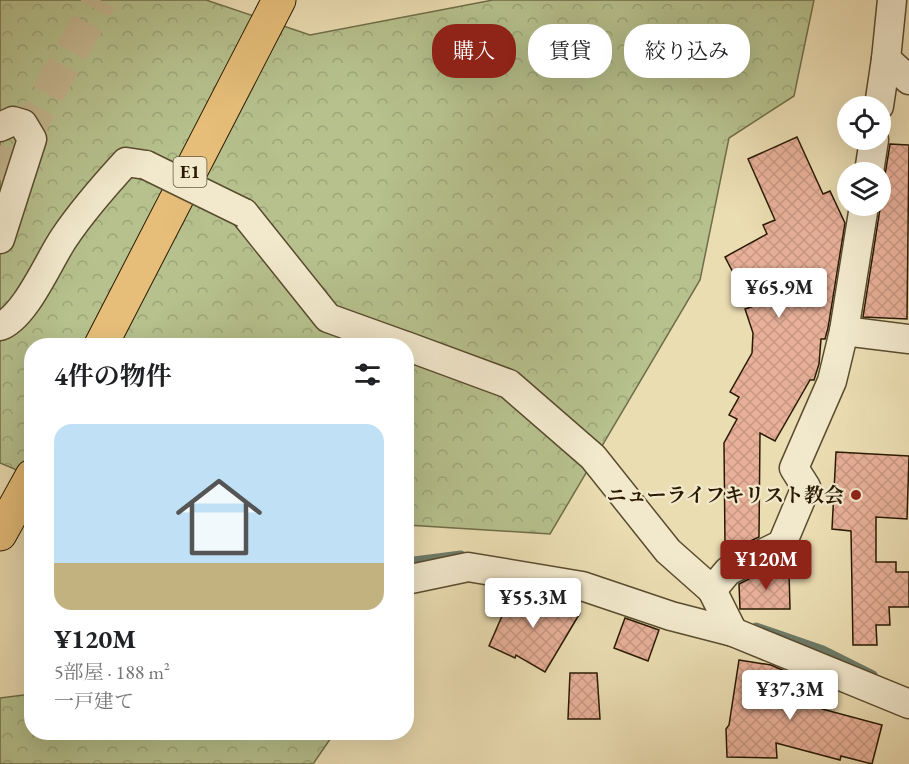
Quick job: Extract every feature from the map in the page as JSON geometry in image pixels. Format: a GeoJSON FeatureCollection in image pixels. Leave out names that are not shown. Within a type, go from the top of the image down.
{"type":"FeatureCollection","features":[{"type":"Feature","properties":{"kind":"highway","name":"E1"},"geometry":{"type":"LineString","coordinates":[[105,338],[279,0]]}},
{"type":"Feature","properties":{"kind":"highway"},"geometry":{"type":"LineString","coordinates":[[0,534],[24,490]]}},
{"type":"Feature","properties":{"kind":"street"},"geometry":{"type":"LineString","coordinates":[[880,96],[892,0]]}},
{"type":"Feature","properties":{"kind":"street"},"geometry":{"type":"LineString","coordinates":[[886,59],[909,80]]}},
{"type":"Feature","properties":{"kind":"street"},"geometry":{"type":"LineString","coordinates":[[0,127],[14,121],[23,124],[32,139],[0,240]]}},
{"type":"Feature","properties":{"kind":"street"},"geometry":{"type":"LineString","coordinates":[[0,326],[25,304],[65,237],[126,162],[146,165],[244,213],[328,318],[383,338]]}},
{"type":"Feature","properties":{"kind":"street"},"geometry":{"type":"LineString","coordinates":[[724,615],[728,571],[782,544],[806,487],[794,468],[832,381],[844,331],[862,216]]}},
{"type":"Feature","properties":{"kind":"street"},"geometry":{"type":"LineString","coordinates":[[844,331],[909,339]]}},
{"type":"Feature","properties":{"kind":"street"},"geometry":{"type":"LineString","coordinates":[[414,349],[509,384],[593,457],[668,551],[724,615],[909,704]]}},
{"type":"Feature","properties":{"kind":"street"},"geometry":{"type":"LineString","coordinates":[[414,578],[468,567],[582,586],[671,616],[724,615]]}},
{"type":"Feature","properties":{"kind":"green space"},"geometry":{"type":"Polygon","coordinates":[[[0,0],[206,0],[310,35],[493,0],[814,0],[794,96],[729,138],[700,280],[550,534],[414,525],[414,338],[24,338],[24,473],[0,463],[0,0]]]}},
{"type":"Feature","properties":{"kind":"green space"},"geometry":{"type":"Polygon","coordinates":[[[24,695],[24,740],[330,740],[313,764],[0,764],[0,698],[24,695]]]}},
{"type":"Feature","properties":{"kind":"building"},"geometry":{"type":"Polygon","coordinates":[[[797,137],[823,194],[830,191],[837,206],[837,216],[842,216],[845,223],[828,328],[825,339],[821,339],[819,364],[814,380],[810,380],[775,441],[760,433],[759,537],[744,544],[725,544],[724,443],[737,419],[729,415],[739,397],[730,392],[752,353],[753,333],[745,309],[751,307],[725,257],[767,234],[763,225],[775,220],[748,159],[797,137]]]}},
{"type":"Feature","properties":{"kind":"building"},"geometry":{"type":"Polygon","coordinates":[[[891,144],[909,145],[907,319],[863,317],[879,216],[891,216],[891,162],[887,162],[891,144]]]}},
{"type":"Feature","properties":{"kind":"building"},"geometry":{"type":"Polygon","coordinates":[[[836,452],[909,456],[907,519],[876,517],[876,562],[896,562],[896,572],[909,572],[909,607],[889,607],[890,625],[876,625],[877,645],[853,645],[851,531],[832,529],[836,452]]]}},
{"type":"Feature","properties":{"kind":"building"},"geometry":{"type":"Polygon","coordinates":[[[765,571],[789,571],[790,609],[740,609],[739,584],[765,571]]]}},
{"type":"Feature","properties":{"kind":"building"},"geometry":{"type":"Polygon","coordinates":[[[513,591],[540,596],[580,613],[545,672],[516,655],[515,658],[489,646],[513,591]]]}},
{"type":"Feature","properties":{"kind":"building"},"geometry":{"type":"Polygon","coordinates":[[[625,618],[659,630],[648,661],[614,648],[625,618]]]}},
{"type":"Feature","properties":{"kind":"building"},"geometry":{"type":"Polygon","coordinates":[[[739,660],[771,665],[787,672],[783,699],[823,704],[822,709],[882,725],[872,764],[841,756],[840,760],[776,743],[777,758],[727,757],[726,729],[729,725],[739,660]]]}},
{"type":"Feature","properties":{"kind":"building"},"geometry":{"type":"Polygon","coordinates":[[[570,673],[597,673],[600,719],[568,719],[570,673]]]}},
{"type":"Feature","properties":{"kind":"waterway"},"geometry":{"type":"LineString","coordinates":[[16,514],[24,516]]}},
{"type":"Feature","properties":{"kind":"waterway"},"geometry":{"type":"LineString","coordinates":[[414,561],[461,555]]}},
{"type":"Feature","properties":{"kind":"waterway"},"geometry":{"type":"LineString","coordinates":[[756,627],[823,650],[873,675]]}},
{"type":"Feature","properties":{"kind":"tunnel"},"geometry":{"type":"LineString","coordinates":[[0,180],[100,0]]}},
{"type":"Feature","properties":{"kind":"place","name":"ニューライフキリスト教会"},"geometry":{"type":"Point","coordinates":[856,495]}}]}
